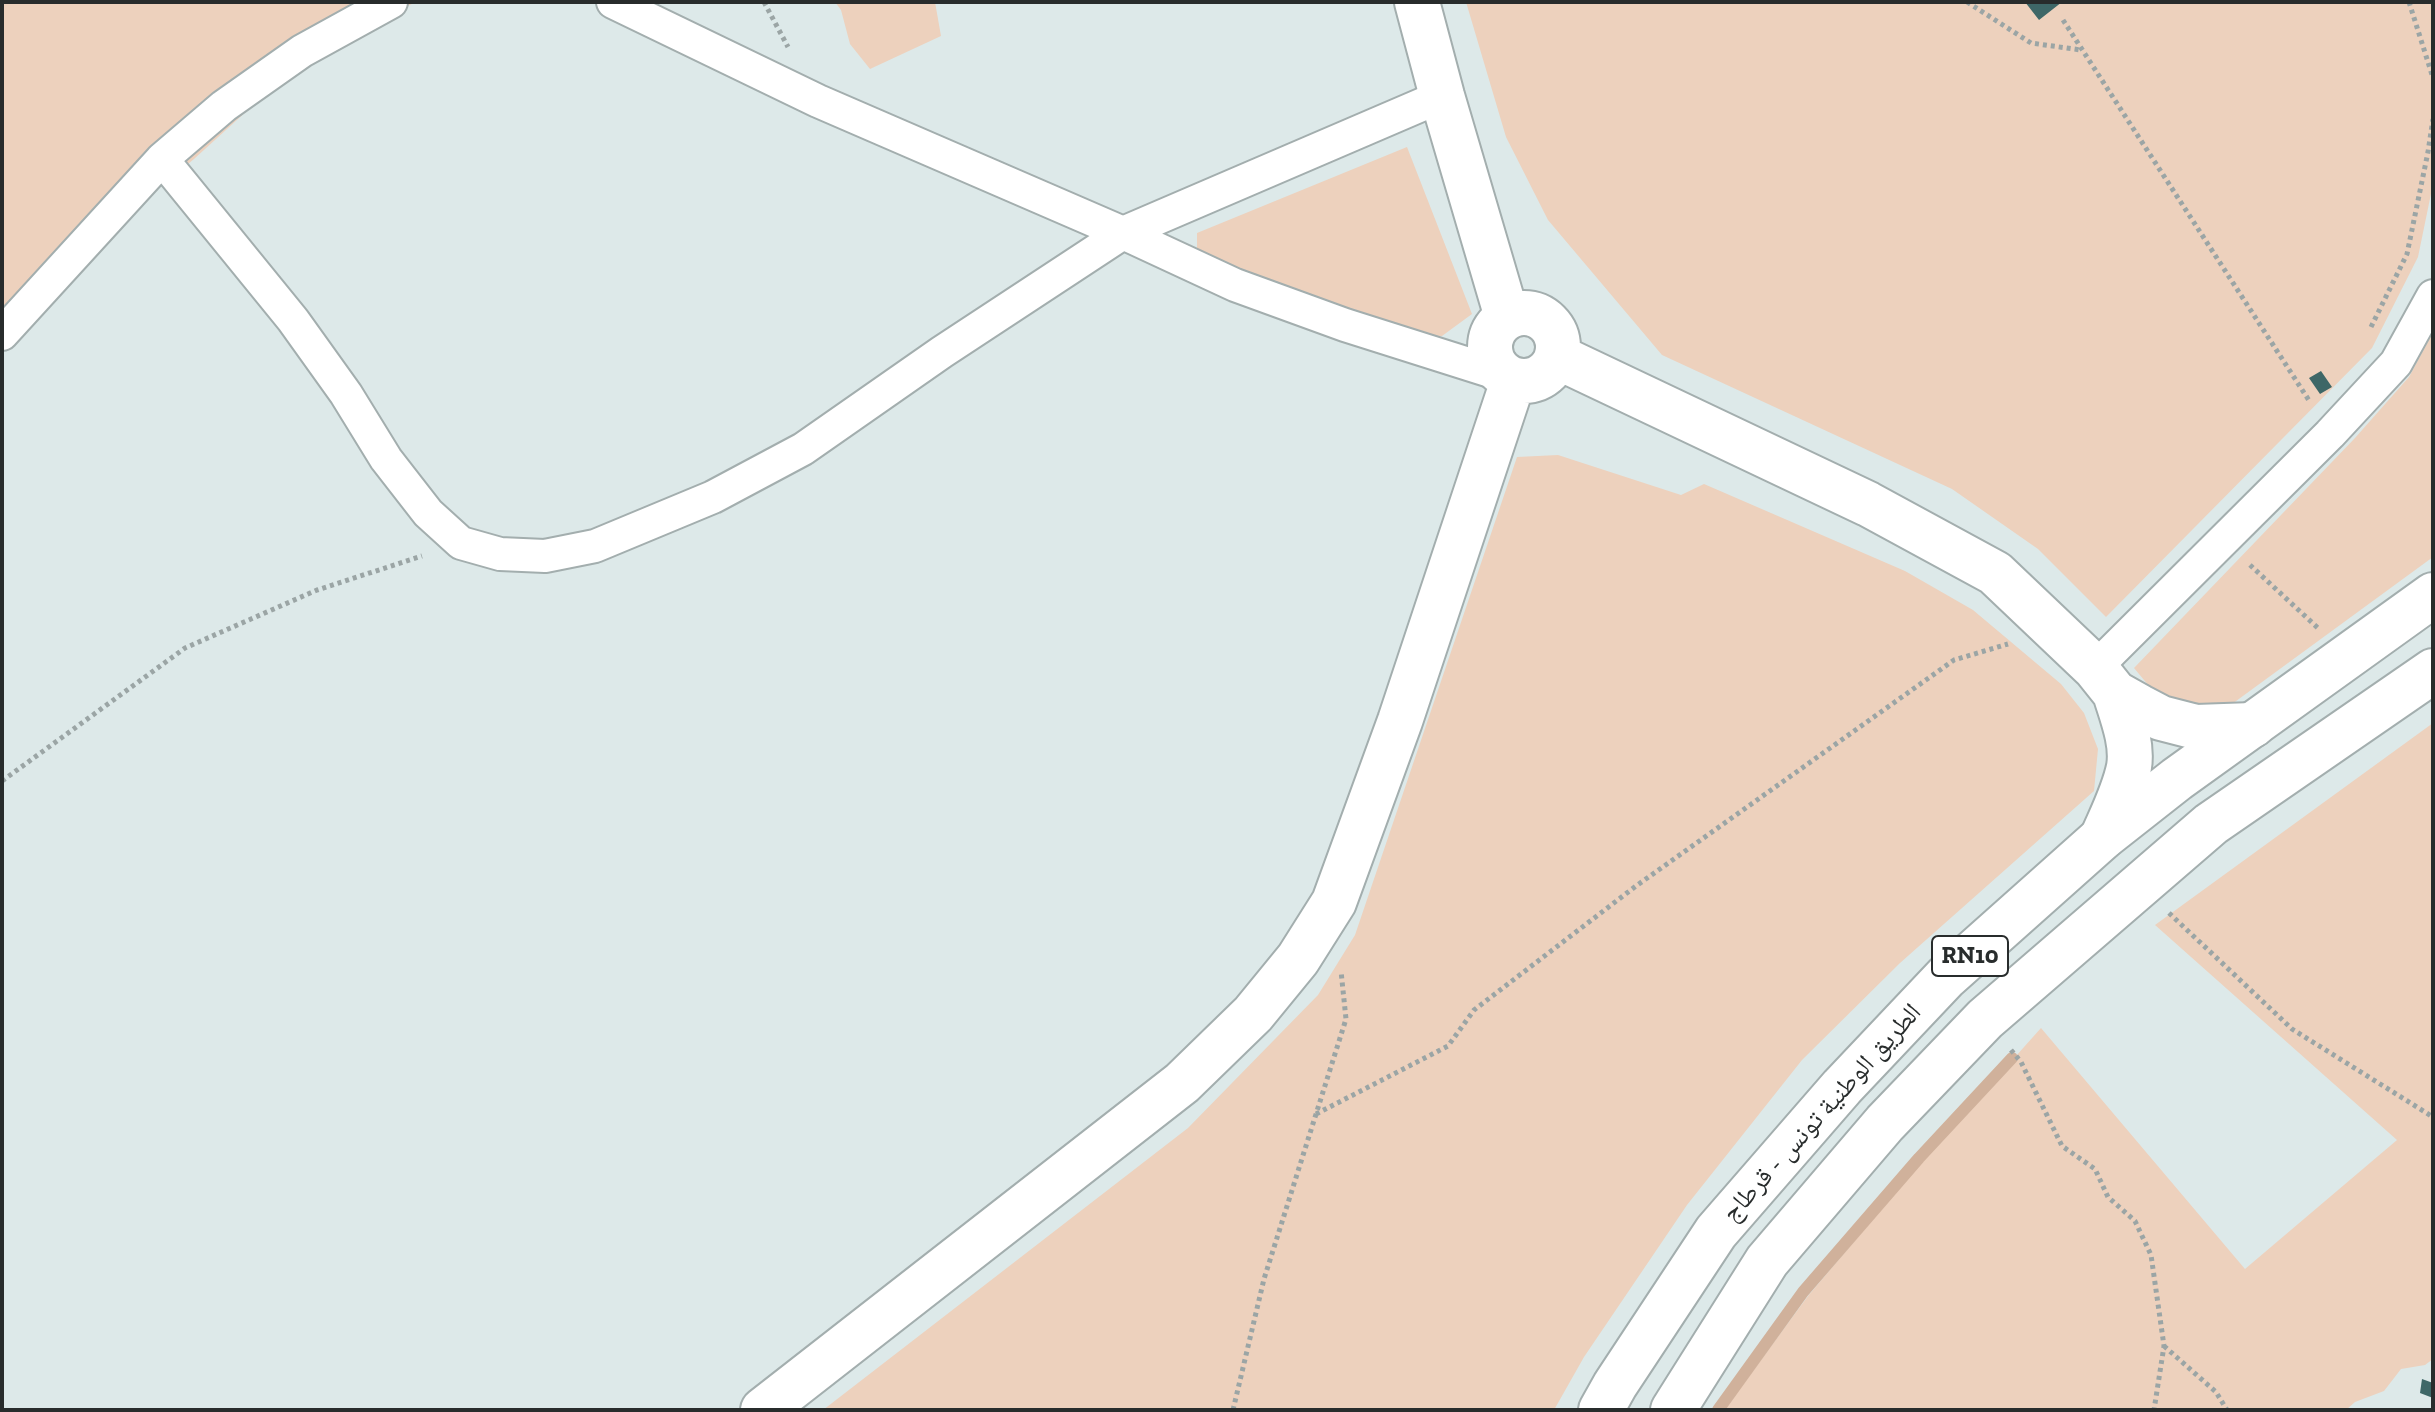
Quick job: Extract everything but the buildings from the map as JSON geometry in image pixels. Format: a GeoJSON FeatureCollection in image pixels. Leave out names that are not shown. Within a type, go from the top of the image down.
{"type":"FeatureCollection","features":[{"type":"Feature","properties":{"kind":"main road"},"geometry":{"type":"LineString","coordinates":[[1417,2],[1507,317]]}},
{"type":"Feature","properties":{"kind":"main road"},"geometry":{"type":"LineString","coordinates":[[1532,313],[1548,322],[1555,332],[1559,345],[1558,357],[1551,370],[1541,377],[1525,382],[1508,378],[1495,366],[1489,350],[1490,338],[1498,324],[1507,317],[1532,313]]}},
{"type":"Feature","properties":{"kind":"main road"},"geometry":{"type":"LineString","coordinates":[[1558,357],[1880,511],[1995,573],[2105,681],[2161,718],[2196,727],[2253,725]]}},
{"type":"Feature","properties":{"kind":"main road"},"geometry":{"type":"LineString","coordinates":[[763,1410],[1182,1083],[1253,1014],[1298,959],[1334,902],[1400,721],[1508,378]]}},
{"type":"Feature","properties":{"kind":"main road","name":"الطريق الوطنية تونس - قرطاج"},"geometry":{"type":"LineString","coordinates":[[1601,1410],[1716,1232],[1842,1087],[1946,977],[2102,838],[2177,779],[2433,595]]}},
{"type":"Feature","properties":{"kind":"main road","name":"الطريق الوطنية تونس - قرطاج"},"geometry":{"type":"LineString","coordinates":[[1673,1410],[1767,1261],[1885,1123],[1985,1019],[2211,824],[2414,699],[2433,671]]}},
{"type":"Feature","properties":{"kind":"main road"},"geometry":{"type":"LineString","coordinates":[[2102,838],[2120,797],[2129,765],[2126,728],[2105,681]]}},
{"type":"Feature","properties":{"kind":"street"},"geometry":{"type":"LineString","coordinates":[[2,334],[162,159],[224,106],[302,51],[391,2]]}},
{"type":"Feature","properties":{"kind":"street"},"geometry":{"type":"LineString","coordinates":[[613,2],[818,101],[1235,285],[1508,378]]}},
{"type":"Feature","properties":{"kind":"street"},"geometry":{"type":"LineString","coordinates":[[162,159],[293,320],[346,394],[386,459],[428,513],[461,543],[500,554],[545,556],[595,546],[713,497],[803,449],[942,352],[1123,233],[1442,96]]}},
{"type":"Feature","properties":{"kind":"street"},"geometry":{"type":"LineString","coordinates":[[2105,681],[2223,540],[2330,434],[2396,363],[2433,296]]}},
{"type":"Feature","properties":{"kind":"path"},"geometry":{"type":"LineString","coordinates":[[1967,2],[2031,43],[2081,50]]}},
{"type":"Feature","properties":{"kind":"path"},"geometry":{"type":"LineString","coordinates":[[2409,2],[2433,78]]}},
{"type":"Feature","properties":{"kind":"path"},"geometry":{"type":"LineString","coordinates":[[2063,20],[2330,434]]}},
{"type":"Feature","properties":{"kind":"path"},"geometry":{"type":"LineString","coordinates":[[2376,385],[2364,341],[2407,254],[2433,119]]}},
{"type":"Feature","properties":{"kind":"path"},"geometry":{"type":"LineString","coordinates":[[2223,540],[2348,657]]}},
{"type":"Feature","properties":{"kind":"path"},"geometry":{"type":"LineString","coordinates":[[2,781],[185,648],[317,590],[461,543]]}},
{"type":"Feature","properties":{"kind":"path"},"geometry":{"type":"LineString","coordinates":[[1316,1114],[1448,1046],[1474,1010],[1636,886],[1954,660],[2012,643],[2044,618]]}},
{"type":"Feature","properties":{"kind":"path"},"geometry":{"type":"LineString","coordinates":[[2138,884],[2292,1029],[2433,1117]]}},
{"type":"Feature","properties":{"kind":"path"},"geometry":{"type":"LineString","coordinates":[[1235,1410],[1264,1279],[1346,1019],[1334,902]]}},
{"type":"Feature","properties":{"kind":"path"},"geometry":{"type":"LineString","coordinates":[[1985,1019],[2021,1062],[2062,1146],[2095,1169],[2108,1197],[2135,1221],[2151,1255],[2164,1346],[2154,1410]]}},
{"type":"Feature","properties":{"kind":"path"},"geometry":{"type":"LineString","coordinates":[[2164,1346],[2216,1392],[2227,1410]]}},
{"type":"Feature","properties":{"kind":"shaded area"},"geometry":{"type":"Polygon","coordinates":[[[2,2],[416,2],[378,20],[282,79],[194,159],[2,317],[2,2]]]}},
{"type":"Feature","properties":{"kind":"shaded area"},"geometry":{"type":"Polygon","coordinates":[[[835,2],[935,2],[941,36],[870,69],[850,44],[841,10],[835,2]]]}},
{"type":"Feature","properties":{"kind":"shaded area"},"geometry":{"type":"Polygon","coordinates":[[[1466,2],[2433,2],[2433,184],[2418,257],[2372,348],[2106,617],[2038,549],[1952,489],[1662,355],[1548,220],[1506,137],[1466,2]]]}},
{"type":"Feature","properties":{"kind":"shaded area"},"geometry":{"type":"Polygon","coordinates":[[[1407,147],[1472,314],[1442,336],[1406,335],[1197,262],[1197,233],[1407,147]]]}},
{"type":"Feature","properties":{"kind":"shaded area"},"geometry":{"type":"Polygon","coordinates":[[[2433,332],[2433,557],[2232,704],[2194,709],[2154,692],[2134,668],[2355,438],[2409,377],[2433,332]]]}},
{"type":"Feature","properties":{"kind":"shaded area"},"geometry":{"type":"Polygon","coordinates":[[[1558,455],[1681,495],[1704,484],[1905,571],[1973,610],[2061,684],[2084,713],[2098,749],[2094,791],[1900,963],[1802,1060],[1687,1205],[1584,1357],[1554,1410],[823,1410],[1188,1128],[1318,995],[1355,935],[1517,457],[1558,455]]]}},
{"type":"Feature","properties":{"kind":"shaded area"},"geometry":{"type":"Polygon","coordinates":[[[2433,723],[2433,1359],[2425,1365],[2401,1369],[2384,1391],[2355,1402],[2346,1410],[1724,1410],[1808,1296],[1923,1160],[2041,1028],[2245,1269],[2397,1140],[2155,925],[2433,723]]]}},
{"type":"Feature","properties":{"kind":"waterway"},"geometry":{"type":"LineString","coordinates":[[1718,1410],[1803,1292],[1919,1158],[2012,1058]]}}]}
